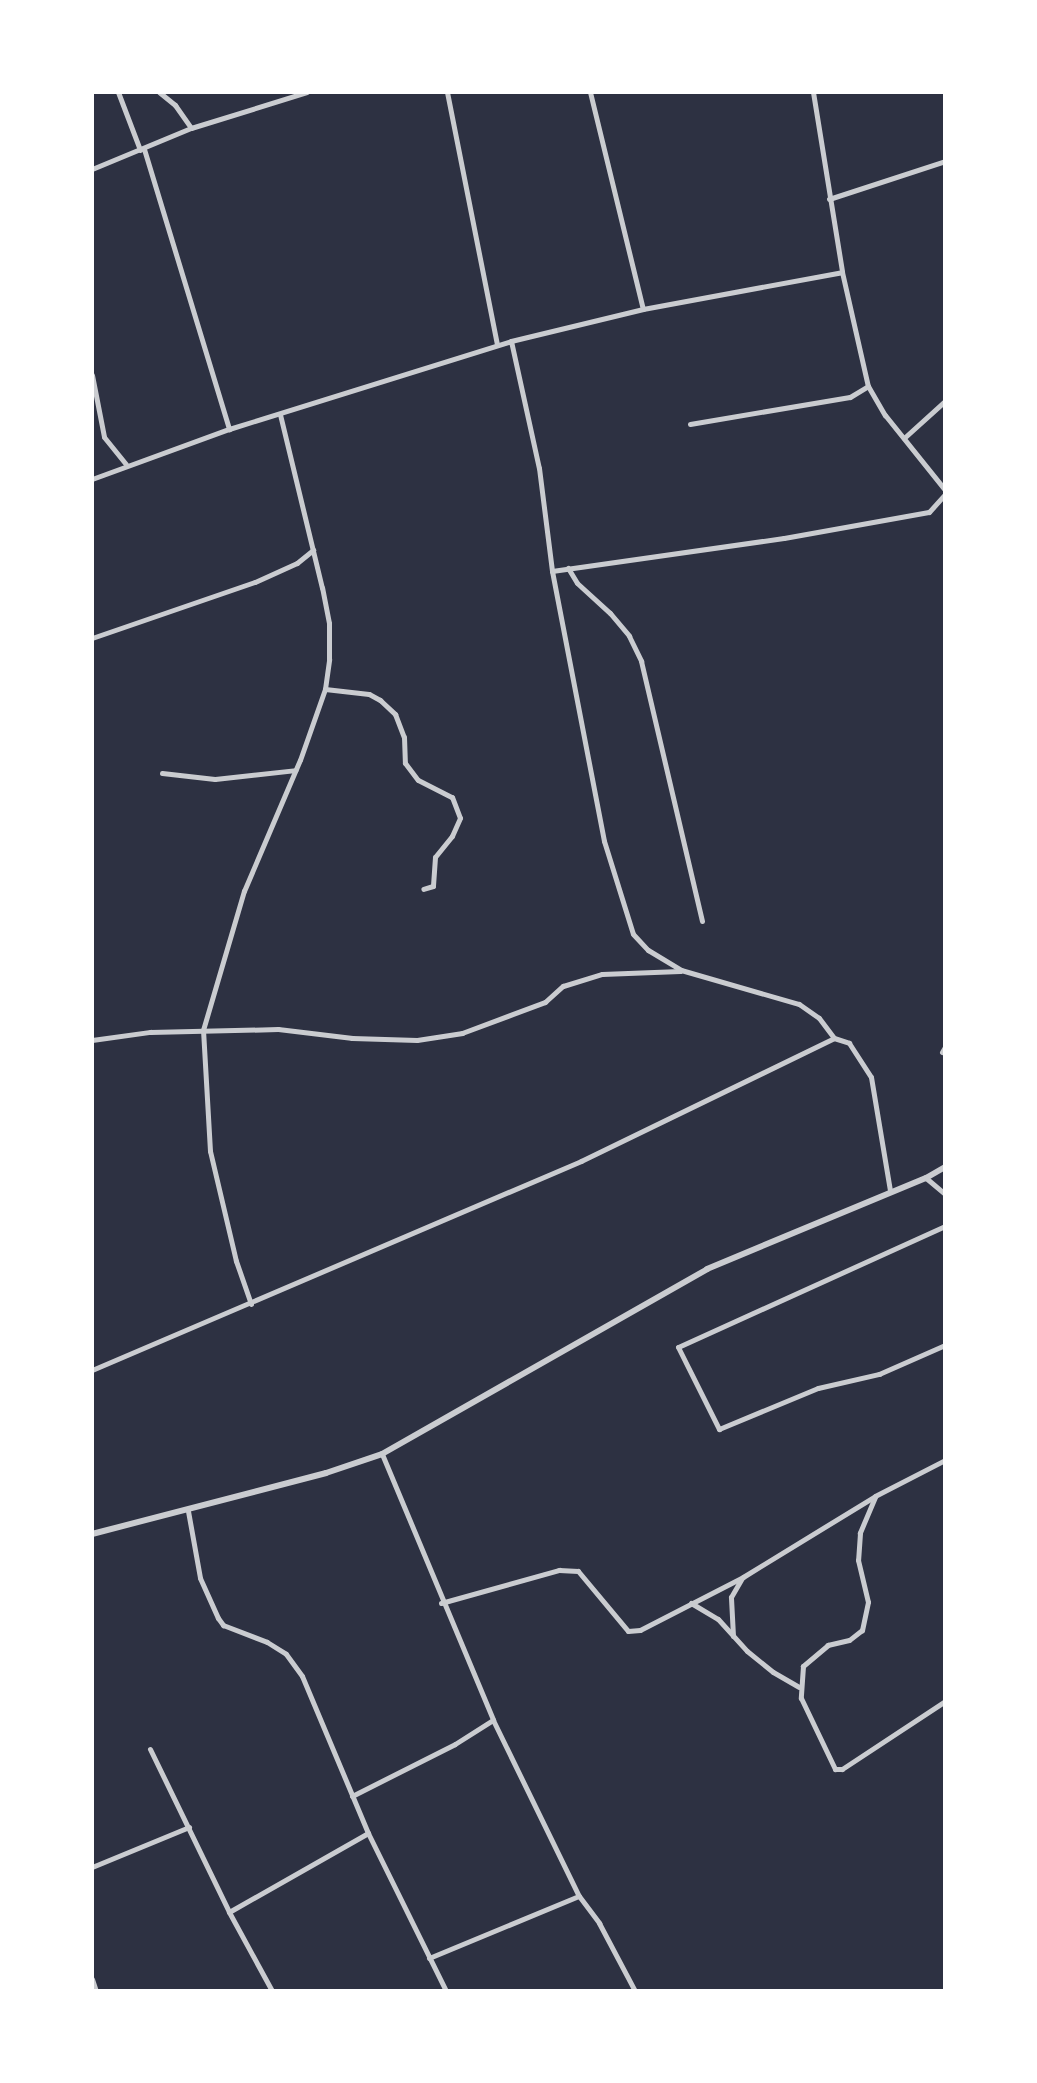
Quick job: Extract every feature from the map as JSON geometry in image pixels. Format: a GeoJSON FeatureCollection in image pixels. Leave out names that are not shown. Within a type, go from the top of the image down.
{"type":"FeatureCollection","features":[{"type":"Feature","properties":{"kind":"street"},"geometry":{"type":"LineString","coordinates":[[118,92],[142,150],[229,429]]}},
{"type":"Feature","properties":{"kind":"street"},"geometry":{"type":"LineString","coordinates":[[159,92],[175,105],[191,128]]}},
{"type":"Feature","properties":{"kind":"street"},"geometry":{"type":"LineString","coordinates":[[92,169],[191,128],[307,92]]}},
{"type":"Feature","properties":{"kind":"street"},"geometry":{"type":"LineString","coordinates":[[447,92],[497,345]]}},
{"type":"Feature","properties":{"kind":"street"},"geometry":{"type":"LineString","coordinates":[[590,92],[643,309]]}},
{"type":"Feature","properties":{"kind":"street"},"geometry":{"type":"LineString","coordinates":[[552,571],[784,538],[929,512],[945,492],[885,415],[868,386],[842,272],[813,92]]}},
{"type":"Feature","properties":{"kind":"street"},"geometry":{"type":"LineString","coordinates":[[829,199],[945,161]]}},
{"type":"Feature","properties":{"kind":"street"},"geometry":{"type":"LineString","coordinates":[[92,479],[126,464],[229,429],[511,341],[643,309],[842,272]]}},
{"type":"Feature","properties":{"kind":"street"},"geometry":{"type":"LineString","coordinates":[[511,341],[539,468],[552,571],[617,892],[633,934],[648,950],[681,970],[799,1004],[819,1018],[834,1038],[849,1043],[871,1077],[890,1191]]}},
{"type":"Feature","properties":{"kind":"street"},"geometry":{"type":"LineString","coordinates":[[92,375],[95,407],[104,437],[126,464]]}},
{"type":"Feature","properties":{"kind":"street"},"geometry":{"type":"LineString","coordinates":[[690,424],[850,397],[868,386]]}},
{"type":"Feature","properties":{"kind":"street"},"geometry":{"type":"LineString","coordinates":[[904,438],[945,401]]}},
{"type":"Feature","properties":{"kind":"street"},"geometry":{"type":"LineString","coordinates":[[251,1304],[236,1261],[210,1151],[203,1030],[244,891],[296,770],[325,689],[329,623],[280,414]]}},
{"type":"Feature","properties":{"kind":"street"},"geometry":{"type":"LineString","coordinates":[[92,638],[255,582],[297,563],[314,550]]}},
{"type":"Feature","properties":{"kind":"street"},"geometry":{"type":"LineString","coordinates":[[567,567],[577,583],[610,613],[629,636],[641,661],[702,921]]}},
{"type":"Feature","properties":{"kind":"street"},"geometry":{"type":"LineString","coordinates":[[325,689],[369,694],[380,700],[395,714],[404,737],[405,763],[418,780],[452,797],[460,818],[452,836],[435,857],[433,886],[423,889]]}},
{"type":"Feature","properties":{"kind":"street"},"geometry":{"type":"LineString","coordinates":[[162,773],[215,779],[296,770]]}},
{"type":"Feature","properties":{"kind":"street"},"geometry":{"type":"LineString","coordinates":[[92,1040],[203,1030],[278,1029],[352,1038],[417,1040],[462,1033],[545,1002],[563,986],[602,974],[681,970]]}},
{"type":"Feature","properties":{"kind":"street"},"geometry":{"type":"LineString","coordinates":[[92,1370],[581,1161],[834,1038]]}},
{"type":"Feature","properties":{"kind":"street"},"geometry":{"type":"LineString","coordinates":[[92,1534],[326,1473],[382,1454],[707,1269],[926,1178],[945,1167]]}},
{"type":"Feature","properties":{"kind":"street"},"geometry":{"type":"LineString","coordinates":[[926,1178],[945,1194]]}},
{"type":"Feature","properties":{"kind":"street"},"geometry":{"type":"LineString","coordinates":[[945,1226],[678,1347],[719,1429],[818,1388],[879,1374],[945,1345]]}},
{"type":"Feature","properties":{"kind":"street"},"geometry":{"type":"LineString","coordinates":[[382,1454],[441,1603],[493,1720],[579,1896],[599,1923],[635,1991]]}},
{"type":"Feature","properties":{"kind":"street"},"geometry":{"type":"LineString","coordinates":[[441,1603],[559,1570],[578,1571],[628,1631],[640,1630],[743,1577],[875,1496],[945,1460]]}},
{"type":"Feature","properties":{"kind":"street"},"geometry":{"type":"LineString","coordinates":[[875,1496],[860,1533],[858,1560],[868,1602],[862,1630],[814,1655],[803,1666],[799,1687],[801,1698],[835,1769],[842,1769],[945,1701]]}},
{"type":"Feature","properties":{"kind":"street"},"geometry":{"type":"LineString","coordinates":[[188,1511],[200,1578],[218,1618],[223,1625],[267,1642],[286,1654],[302,1676],[368,1833],[446,1991]]}},
{"type":"Feature","properties":{"kind":"street"},"geometry":{"type":"LineString","coordinates":[[733,1636],[731,1597],[743,1577]]}},
{"type":"Feature","properties":{"kind":"street"},"geometry":{"type":"LineString","coordinates":[[691,1603],[718,1619],[773,1672],[799,1687]]}},
{"type":"Feature","properties":{"kind":"street"},"geometry":{"type":"LineString","coordinates":[[352,1796],[455,1744],[493,1720]]}},
{"type":"Feature","properties":{"kind":"street"},"geometry":{"type":"LineString","coordinates":[[150,1749],[229,1912],[272,1991]]}},
{"type":"Feature","properties":{"kind":"street"},"geometry":{"type":"LineString","coordinates":[[92,1867],[189,1827]]}},
{"type":"Feature","properties":{"kind":"street"},"geometry":{"type":"LineString","coordinates":[[229,1912],[368,1833]]}},
{"type":"Feature","properties":{"kind":"street"},"geometry":{"type":"LineString","coordinates":[[429,1958],[579,1896]]}},
{"type":"Feature","properties":{"kind":"street"},"geometry":{"type":"LineString","coordinates":[[92,1979],[96,1991]]}}]}
